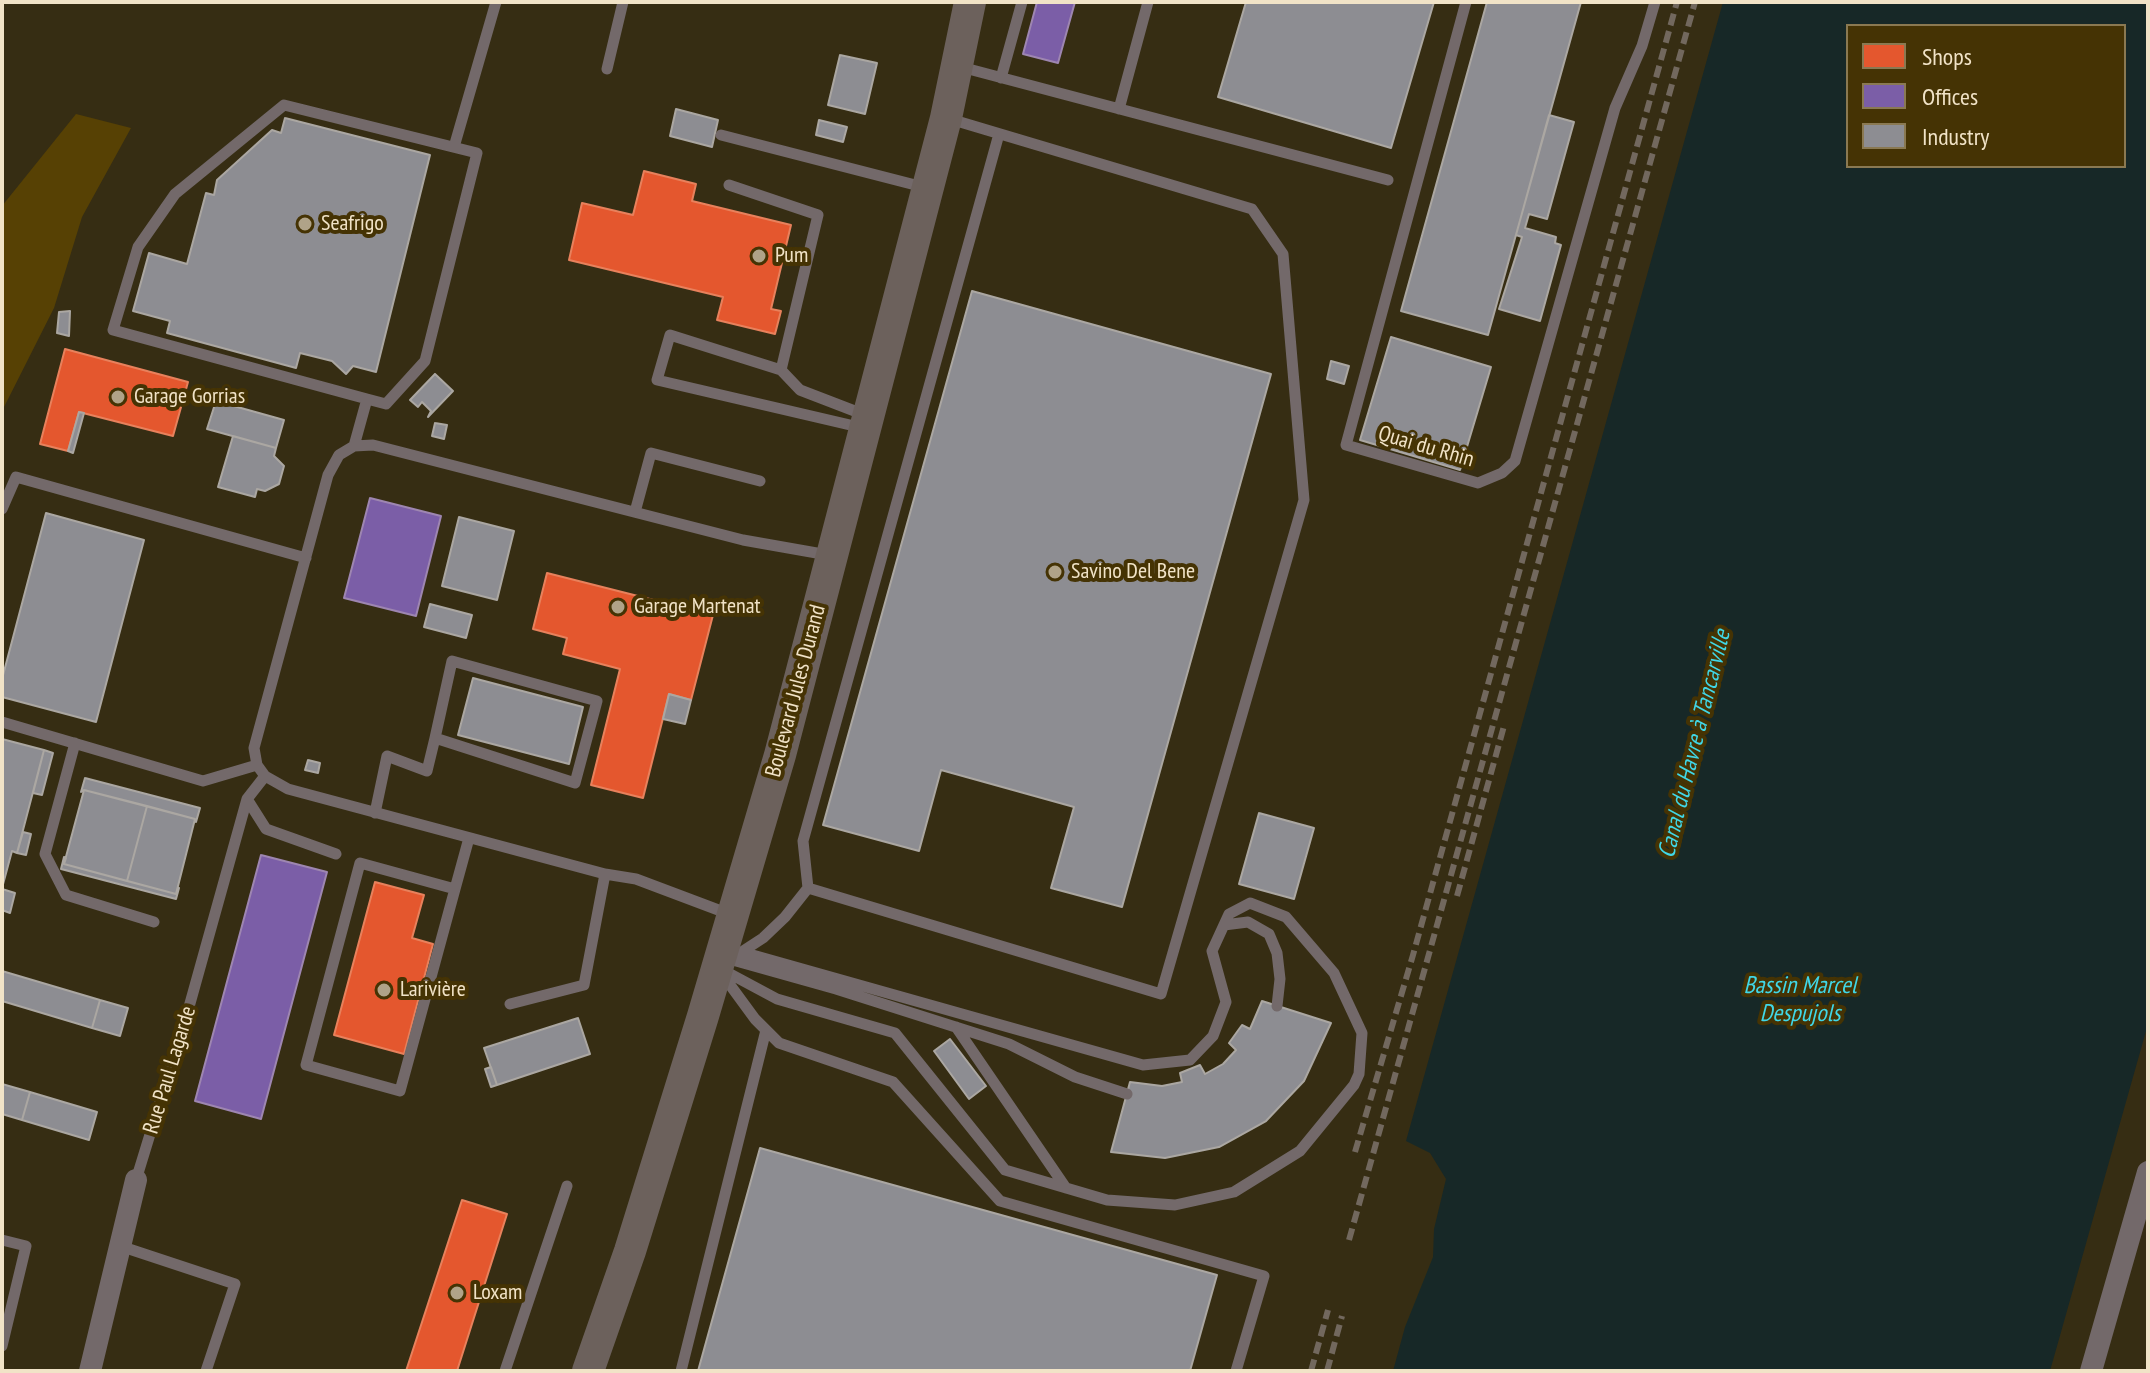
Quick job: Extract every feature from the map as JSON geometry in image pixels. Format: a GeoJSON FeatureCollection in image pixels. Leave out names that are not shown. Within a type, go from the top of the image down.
{"type":"FeatureCollection","features":[{"type":"Feature","properties":{"kind":"main road","name":"Boulevard Jules Durand"},"geometry":{"type":"LineString","coordinates":[[588,1371],[729,959],[733,915],[780,755],[868,423],[946,118],[970,2]]}},
{"type":"Feature","properties":{"kind":"street"},"geometry":{"type":"LineString","coordinates":[[2091,1371],[2148,1172]]}},
{"type":"Feature","properties":{"kind":"street","name":"Rue Paul Lagarde"},"geometry":{"type":"LineString","coordinates":[[90,1371],[136,1180]]}},
{"type":"Feature","properties":{"kind":"lane"},"geometry":{"type":"LineString","coordinates":[[454,147],[496,2]]}},
{"type":"Feature","properties":{"kind":"lane"},"geometry":{"type":"LineString","coordinates":[[607,69],[623,2]]}},
{"type":"Feature","properties":{"kind":"lane"},"geometry":{"type":"LineString","coordinates":[[1001,78],[1022,2]]}},
{"type":"Feature","properties":{"kind":"lane"},"geometry":{"type":"LineString","coordinates":[[1119,109],[1148,2]]}},
{"type":"Feature","properties":{"kind":"lane","name":"Quai du Rhin"},"geometry":{"type":"LineString","coordinates":[[1466,2],[1346,445],[1478,483],[1502,473],[1515,461],[1615,108],[1642,46],[1655,2]]}},
{"type":"Feature","properties":{"kind":"lane"},"geometry":{"type":"LineString","coordinates":[[956,66],[1388,180]]}},
{"type":"Feature","properties":{"kind":"lane"},"geometry":{"type":"LineString","coordinates":[[284,105],[477,153],[425,361],[386,404],[367,399],[113,330],[138,247],[175,194],[284,105]]}},
{"type":"Feature","properties":{"kind":"lane"},"geometry":{"type":"LineString","coordinates":[[808,888],[1161,994],[1304,500],[1283,254],[1252,209],[946,118]]}},
{"type":"Feature","properties":{"kind":"lane"},"geometry":{"type":"LineString","coordinates":[[729,959],[774,927],[808,888],[803,841],[999,134]]}},
{"type":"Feature","properties":{"kind":"lane"},"geometry":{"type":"LineString","coordinates":[[721,135],[927,188]]}},
{"type":"Feature","properties":{"kind":"lane"},"geometry":{"type":"LineString","coordinates":[[729,185],[818,215],[781,370]]}},
{"type":"Feature","properties":{"kind":"lane"},"geometry":{"type":"LineString","coordinates":[[670,335],[781,370],[800,390],[868,423],[657,380],[670,335]]}},
{"type":"Feature","properties":{"kind":"lane"},"geometry":{"type":"LineString","coordinates":[[354,446],[367,399]]}},
{"type":"Feature","properties":{"kind":"lane"},"geometry":{"type":"LineString","coordinates":[[733,915],[636,879],[605,874],[288,789],[265,776],[257,765],[254,748],[328,475],[339,455],[354,446],[373,445],[743,540],[833,556]]}},
{"type":"Feature","properties":{"kind":"lane"},"geometry":{"type":"LineString","coordinates":[[635,512],[651,453],[760,481]]}},
{"type":"Feature","properties":{"kind":"lane"},"geometry":{"type":"LineString","coordinates":[[2,509],[16,477],[306,558]]}},
{"type":"Feature","properties":{"kind":"lane"},"geometry":{"type":"LineString","coordinates":[[375,813],[387,756],[427,771],[452,661],[597,701],[575,783],[435,738]]}},
{"type":"Feature","properties":{"kind":"lane"},"geometry":{"type":"LineString","coordinates":[[2,722],[203,781],[257,765]]}},
{"type":"Feature","properties":{"kind":"lane"},"geometry":{"type":"LineString","coordinates":[[75,743],[45,854],[66,895],[154,922]]}},
{"type":"Feature","properties":{"kind":"lane","name":"Rue Paul Lagarde"},"geometry":{"type":"LineString","coordinates":[[136,1180],[189,1007],[247,799],[265,776]]}},
{"type":"Feature","properties":{"kind":"lane"},"geometry":{"type":"LineString","coordinates":[[247,799],[266,829],[336,854]]}},
{"type":"Feature","properties":{"kind":"lane"},"geometry":{"type":"LineString","coordinates":[[455,889],[360,863],[306,1065],[400,1091],[469,838]]}},
{"type":"Feature","properties":{"kind":"lane"},"geometry":{"type":"LineString","coordinates":[[510,1004],[584,985],[605,874]]}},
{"type":"Feature","properties":{"kind":"lane"},"geometry":{"type":"LineString","coordinates":[[1250,903],[1286,917],[1334,973],[1362,1033],[1359,1074],[1354,1085],[1300,1151],[1234,1192],[1175,1205],[1107,1200],[1005,1170],[895,1033],[777,999],[729,959],[1143,1065],[1190,1060],[1213,1036],[1226,1002],[1212,951],[1229,914],[1250,903]]}},
{"type":"Feature","properties":{"kind":"lane"},"geometry":{"type":"LineString","coordinates":[[1224,925],[1248,922],[1269,934],[1277,953],[1280,979],[1277,1006]]}},
{"type":"Feature","properties":{"kind":"lane"},"geometry":{"type":"LineString","coordinates":[[729,959],[1009,1044],[1075,1077],[1127,1094]]}},
{"type":"Feature","properties":{"kind":"lane"},"geometry":{"type":"LineString","coordinates":[[729,959],[755,1019],[779,1043],[893,1082],[1000,1201],[1264,1276],[1236,1371]]}},
{"type":"Feature","properties":{"kind":"lane"},"geometry":{"type":"LineString","coordinates":[[955,1026],[1066,1188]]}},
{"type":"Feature","properties":{"kind":"lane"},"geometry":{"type":"LineString","coordinates":[[681,1371],[766,1030]]}},
{"type":"Feature","properties":{"kind":"lane"},"geometry":{"type":"LineString","coordinates":[[505,1371],[567,1186]]}},
{"type":"Feature","properties":{"kind":"lane"},"geometry":{"type":"LineString","coordinates":[[2,1240],[26,1246],[2,1346]]}},
{"type":"Feature","properties":{"kind":"lane"},"geometry":{"type":"LineString","coordinates":[[120,1246],[235,1284],[206,1371]]}},
{"type":"Feature","properties":{"kind":"shaded area"},"geometry":{"type":"Polygon","coordinates":[[[76,114],[131,128],[82,217],[54,308],[2,411],[2,206],[76,114]]]}},
{"type":"Feature","properties":{"kind":"water","name":"Bassin Marcel Despujols"},"geometry":{"type":"Polygon","coordinates":[[[1723,2],[2148,2],[2148,1024],[2050,1371],[1393,1371],[1405,1327],[1433,1257],[1434,1229],[1446,1179],[1430,1153],[1406,1141],[1723,2]]]}},
{"type":"Feature","properties":{"kind":"building: Shops"},"geometry":{"type":"Polygon","coordinates":[[[644,171],[696,184],[692,201],[791,225],[771,309],[781,311],[775,334],[717,320],[723,297],[569,260],[582,203],[633,215],[644,171]]]}},
{"type":"Feature","properties":{"kind":"building: Shops","name":"Garage Gorrias"},"geometry":{"type":"Polygon","coordinates":[[[65,349],[188,382],[173,436],[79,412],[68,451],[40,444],[65,349]]]}},
{"type":"Feature","properties":{"kind":"building: Shops"},"geometry":{"type":"Polygon","coordinates":[[[547,573],[713,615],[691,700],[669,694],[643,798],[591,785],[620,669],[563,654],[567,638],[533,629],[547,573]]]}},
{"type":"Feature","properties":{"kind":"building: Shops","name":"Larivière"},"geometry":{"type":"Polygon","coordinates":[[[375,882],[424,895],[412,938],[433,944],[404,1054],[334,1035],[375,882]]]}},
{"type":"Feature","properties":{"kind":"building: Shops","name":"Loxam"},"geometry":{"type":"Polygon","coordinates":[[[462,1200],[507,1214],[457,1371],[406,1371],[462,1200]]]}},
{"type":"Feature","properties":{"kind":"building: Offices"},"geometry":{"type":"Polygon","coordinates":[[[1037,2],[1075,2],[1058,63],[1023,54],[1037,2]]]}},
{"type":"Feature","properties":{"kind":"building: Offices"},"geometry":{"type":"Polygon","coordinates":[[[370,498],[441,516],[416,616],[344,598],[370,498]]]}},
{"type":"Feature","properties":{"kind":"building: Offices"},"geometry":{"type":"Polygon","coordinates":[[[261,855],[327,872],[261,1119],[195,1101],[261,855]]]}},
{"type":"Feature","properties":{"kind":"building: Industry"},"geometry":{"type":"Polygon","coordinates":[[[1246,2],[1434,2],[1391,148],[1218,97],[1246,2]]]}},
{"type":"Feature","properties":{"kind":"building: Industry"},"geometry":{"type":"Polygon","coordinates":[[[1487,2],[1581,2],[1488,335],[1401,311],[1487,2]]]}},
{"type":"Feature","properties":{"kind":"building: Industry"},"geometry":{"type":"Polygon","coordinates":[[[840,55],[877,63],[865,114],[828,105],[840,55]]]}},
{"type":"Feature","properties":{"kind":"building: Industry"},"geometry":{"type":"Polygon","coordinates":[[[676,109],[718,120],[712,147],[670,136],[676,109]]]}},
{"type":"Feature","properties":{"kind":"building: Industry"},"geometry":{"type":"Polygon","coordinates":[[[1549,115],[1574,122],[1547,219],[1529,214],[1525,228],[1556,237],[1555,243],[1561,245],[1540,321],[1499,309],[1522,237],[1516,235],[1549,115]]]}},
{"type":"Feature","properties":{"kind":"building: Industry","name":"Seafrigo"},"geometry":{"type":"Polygon","coordinates":[[[285,118],[430,155],[376,372],[353,366],[346,374],[332,361],[300,353],[296,368],[167,333],[170,321],[133,311],[149,253],[187,264],[206,193],[214,195],[217,180],[272,130],[281,133],[285,118]]]}},
{"type":"Feature","properties":{"kind":"building: Industry"},"geometry":{"type":"Polygon","coordinates":[[[819,120],[847,127],[843,142],[816,135],[819,120]]]}},
{"type":"Feature","properties":{"kind":"building: Industry","name":"Savino Del Bene"},"geometry":{"type":"Polygon","coordinates":[[[972,291],[1271,374],[1122,907],[1051,888],[1074,807],[941,770],[919,851],[823,825],[972,291]]]}},
{"type":"Feature","properties":{"kind":"building: Industry"},"geometry":{"type":"Polygon","coordinates":[[[70,311],[69,336],[57,333],[59,312],[70,311]]]}},
{"type":"Feature","properties":{"kind":"building: Industry"},"geometry":{"type":"Polygon","coordinates":[[[1391,337],[1491,367],[1460,470],[1360,440],[1391,337]]]}},
{"type":"Feature","properties":{"kind":"building: Industry"},"geometry":{"type":"Polygon","coordinates":[[[1331,361],[1349,366],[1344,384],[1327,379],[1331,361]]]}},
{"type":"Feature","properties":{"kind":"building: Industry"},"geometry":{"type":"Polygon","coordinates":[[[435,374],[453,391],[428,417],[431,411],[422,402],[418,407],[410,400],[435,374]]]}},
{"type":"Feature","properties":{"kind":"building: Industry"},"geometry":{"type":"Polygon","coordinates":[[[216,401],[284,420],[276,448],[207,429],[216,401]]]}},
{"type":"Feature","properties":{"kind":"building: Industry"},"geometry":{"type":"Polygon","coordinates":[[[79,412],[84,413],[73,453],[68,451],[79,412]]]}},
{"type":"Feature","properties":{"kind":"building: Industry"},"geometry":{"type":"Polygon","coordinates":[[[435,423],[447,425],[444,439],[432,436],[435,423]]]}},
{"type":"Feature","properties":{"kind":"building: Industry"},"geometry":{"type":"Polygon","coordinates":[[[233,436],[276,448],[274,456],[284,466],[279,484],[265,491],[257,489],[255,497],[218,487],[233,436]]]}},
{"type":"Feature","properties":{"kind":"building: Industry"},"geometry":{"type":"Polygon","coordinates":[[[46,513],[144,540],[96,722],[2,697],[2,679],[46,513]]]}},
{"type":"Feature","properties":{"kind":"building: Industry"},"geometry":{"type":"Polygon","coordinates":[[[459,517],[514,531],[497,600],[442,586],[459,517]]]}},
{"type":"Feature","properties":{"kind":"building: Industry"},"geometry":{"type":"Polygon","coordinates":[[[430,604],[472,615],[466,638],[424,627],[430,604]]]}},
{"type":"Feature","properties":{"kind":"building: Industry"},"geometry":{"type":"Polygon","coordinates":[[[473,678],[583,707],[569,764],[458,735],[473,678]]]}},
{"type":"Feature","properties":{"kind":"building: Industry"},"geometry":{"type":"Polygon","coordinates":[[[669,694],[691,700],[685,724],[663,719],[669,694]]]}},
{"type":"Feature","properties":{"kind":"building: Industry"},"geometry":{"type":"Polygon","coordinates":[[[2,739],[44,750],[17,853],[12,851],[2,888],[2,739]]]}},
{"type":"Feature","properties":{"kind":"building: Industry"},"geometry":{"type":"Polygon","coordinates":[[[44,750],[53,753],[42,795],[33,793],[44,750]]]}},
{"type":"Feature","properties":{"kind":"building: Industry"},"geometry":{"type":"Polygon","coordinates":[[[308,760],[320,763],[318,773],[305,770],[308,760]]]}},
{"type":"Feature","properties":{"kind":"building: Industry"},"geometry":{"type":"Polygon","coordinates":[[[85,778],[200,808],[196,822],[195,819],[84,790],[81,792],[85,778]]]}},
{"type":"Feature","properties":{"kind":"building: Industry"},"geometry":{"type":"Polygon","coordinates":[[[84,790],[147,806],[127,881],[64,864],[84,790]]]}},
{"type":"Feature","properties":{"kind":"building: Industry"},"geometry":{"type":"Polygon","coordinates":[[[147,806],[195,819],[176,894],[127,881],[147,806]]]}},
{"type":"Feature","properties":{"kind":"building: Industry"},"geometry":{"type":"Polygon","coordinates":[[[1259,813],[1314,828],[1294,899],[1239,884],[1259,813]]]}},
{"type":"Feature","properties":{"kind":"building: Industry"},"geometry":{"type":"Polygon","coordinates":[[[23,832],[31,834],[26,855],[17,853],[23,832]]]}},
{"type":"Feature","properties":{"kind":"building: Industry"},"geometry":{"type":"Polygon","coordinates":[[[64,857],[64,864],[176,894],[179,888],[176,899],[61,869],[64,857]]]}},
{"type":"Feature","properties":{"kind":"building: Industry"},"geometry":{"type":"Polygon","coordinates":[[[2,889],[15,893],[10,913],[2,910],[2,889]]]}},
{"type":"Feature","properties":{"kind":"building: Industry"},"geometry":{"type":"Polygon","coordinates":[[[2,971],[100,1000],[92,1028],[2,1001],[2,971]]]}},
{"type":"Feature","properties":{"kind":"building: Industry"},"geometry":{"type":"Polygon","coordinates":[[[100,1000],[128,1008],[120,1036],[92,1028],[100,1000]]]}},
{"type":"Feature","properties":{"kind":"building: Industry"},"geometry":{"type":"Polygon","coordinates":[[[1262,1001],[1331,1023],[1304,1081],[1266,1121],[1219,1147],[1165,1158],[1111,1152],[1130,1082],[1162,1086],[1182,1082],[1180,1073],[1200,1065],[1205,1074],[1223,1064],[1236,1050],[1229,1043],[1242,1025],[1250,1029],[1262,1001]]]}},
{"type":"Feature","properties":{"kind":"building: Industry"},"geometry":{"type":"Polygon","coordinates":[[[578,1018],[590,1054],[497,1085],[484,1048],[578,1018]]]}},
{"type":"Feature","properties":{"kind":"building: Industry"},"geometry":{"type":"Polygon","coordinates":[[[950,1039],[986,1086],[969,1099],[934,1051],[950,1039]]]}},
{"type":"Feature","properties":{"kind":"building: Industry"},"geometry":{"type":"Polygon","coordinates":[[[491,1067],[497,1085],[491,1087],[485,1069],[491,1067]]]}},
{"type":"Feature","properties":{"kind":"building: Industry"},"geometry":{"type":"Polygon","coordinates":[[[2,1084],[30,1092],[22,1120],[2,1114],[2,1084]]]}},
{"type":"Feature","properties":{"kind":"building: Industry"},"geometry":{"type":"Polygon","coordinates":[[[30,1092],[97,1112],[89,1140],[22,1120],[30,1092]]]}},
{"type":"Feature","properties":{"kind":"building: Industry"},"geometry":{"type":"Polygon","coordinates":[[[760,1148],[1217,1275],[1190,1371],[698,1371],[760,1148]]]}},
{"type":"Feature","properties":{"kind":"railway"},"geometry":{"type":"LineString","coordinates":[[1355,1152],[1413,955],[1677,2]]}},
{"type":"Feature","properties":{"kind":"railway"},"geometry":{"type":"LineString","coordinates":[[1349,1240],[1695,2]]}},
{"type":"Feature","properties":{"kind":"railway"},"geometry":{"type":"LineString","coordinates":[[1457,896],[1504,726]]}},
{"type":"Feature","properties":{"kind":"railway"},"geometry":{"type":"LineString","coordinates":[[1311,1371],[1328,1310]]}},
{"type":"Feature","properties":{"kind":"railway"},"geometry":{"type":"LineString","coordinates":[[1327,1371],[1342,1316]]}},
{"type":"Feature","properties":{"kind":"place","name":"Seafrigo"},"geometry":{"type":"Point","coordinates":[305,224]}},
{"type":"Feature","properties":{"kind":"place","name":"Pum"},"geometry":{"type":"Point","coordinates":[759,256]}},
{"type":"Feature","properties":{"kind":"place","name":"Garage Gorrias"},"geometry":{"type":"Point","coordinates":[118,397]}},
{"type":"Feature","properties":{"kind":"place","name":"Savino Del Bene"},"geometry":{"type":"Point","coordinates":[1055,572]}},
{"type":"Feature","properties":{"kind":"place","name":"Garage Martenat"},"geometry":{"type":"Point","coordinates":[618,607]}},
{"type":"Feature","properties":{"kind":"place","name":"Larivière"},"geometry":{"type":"Point","coordinates":[384,990]}},
{"type":"Feature","properties":{"kind":"place","name":"Loxam"},"geometry":{"type":"Point","coordinates":[457,1293]}},
{"type":"Feature","properties":{"kind":"water label","name":"Canal du Havre à Tancarville"},"geometry":{"type":"Point","coordinates":[1695,744]}}]}
